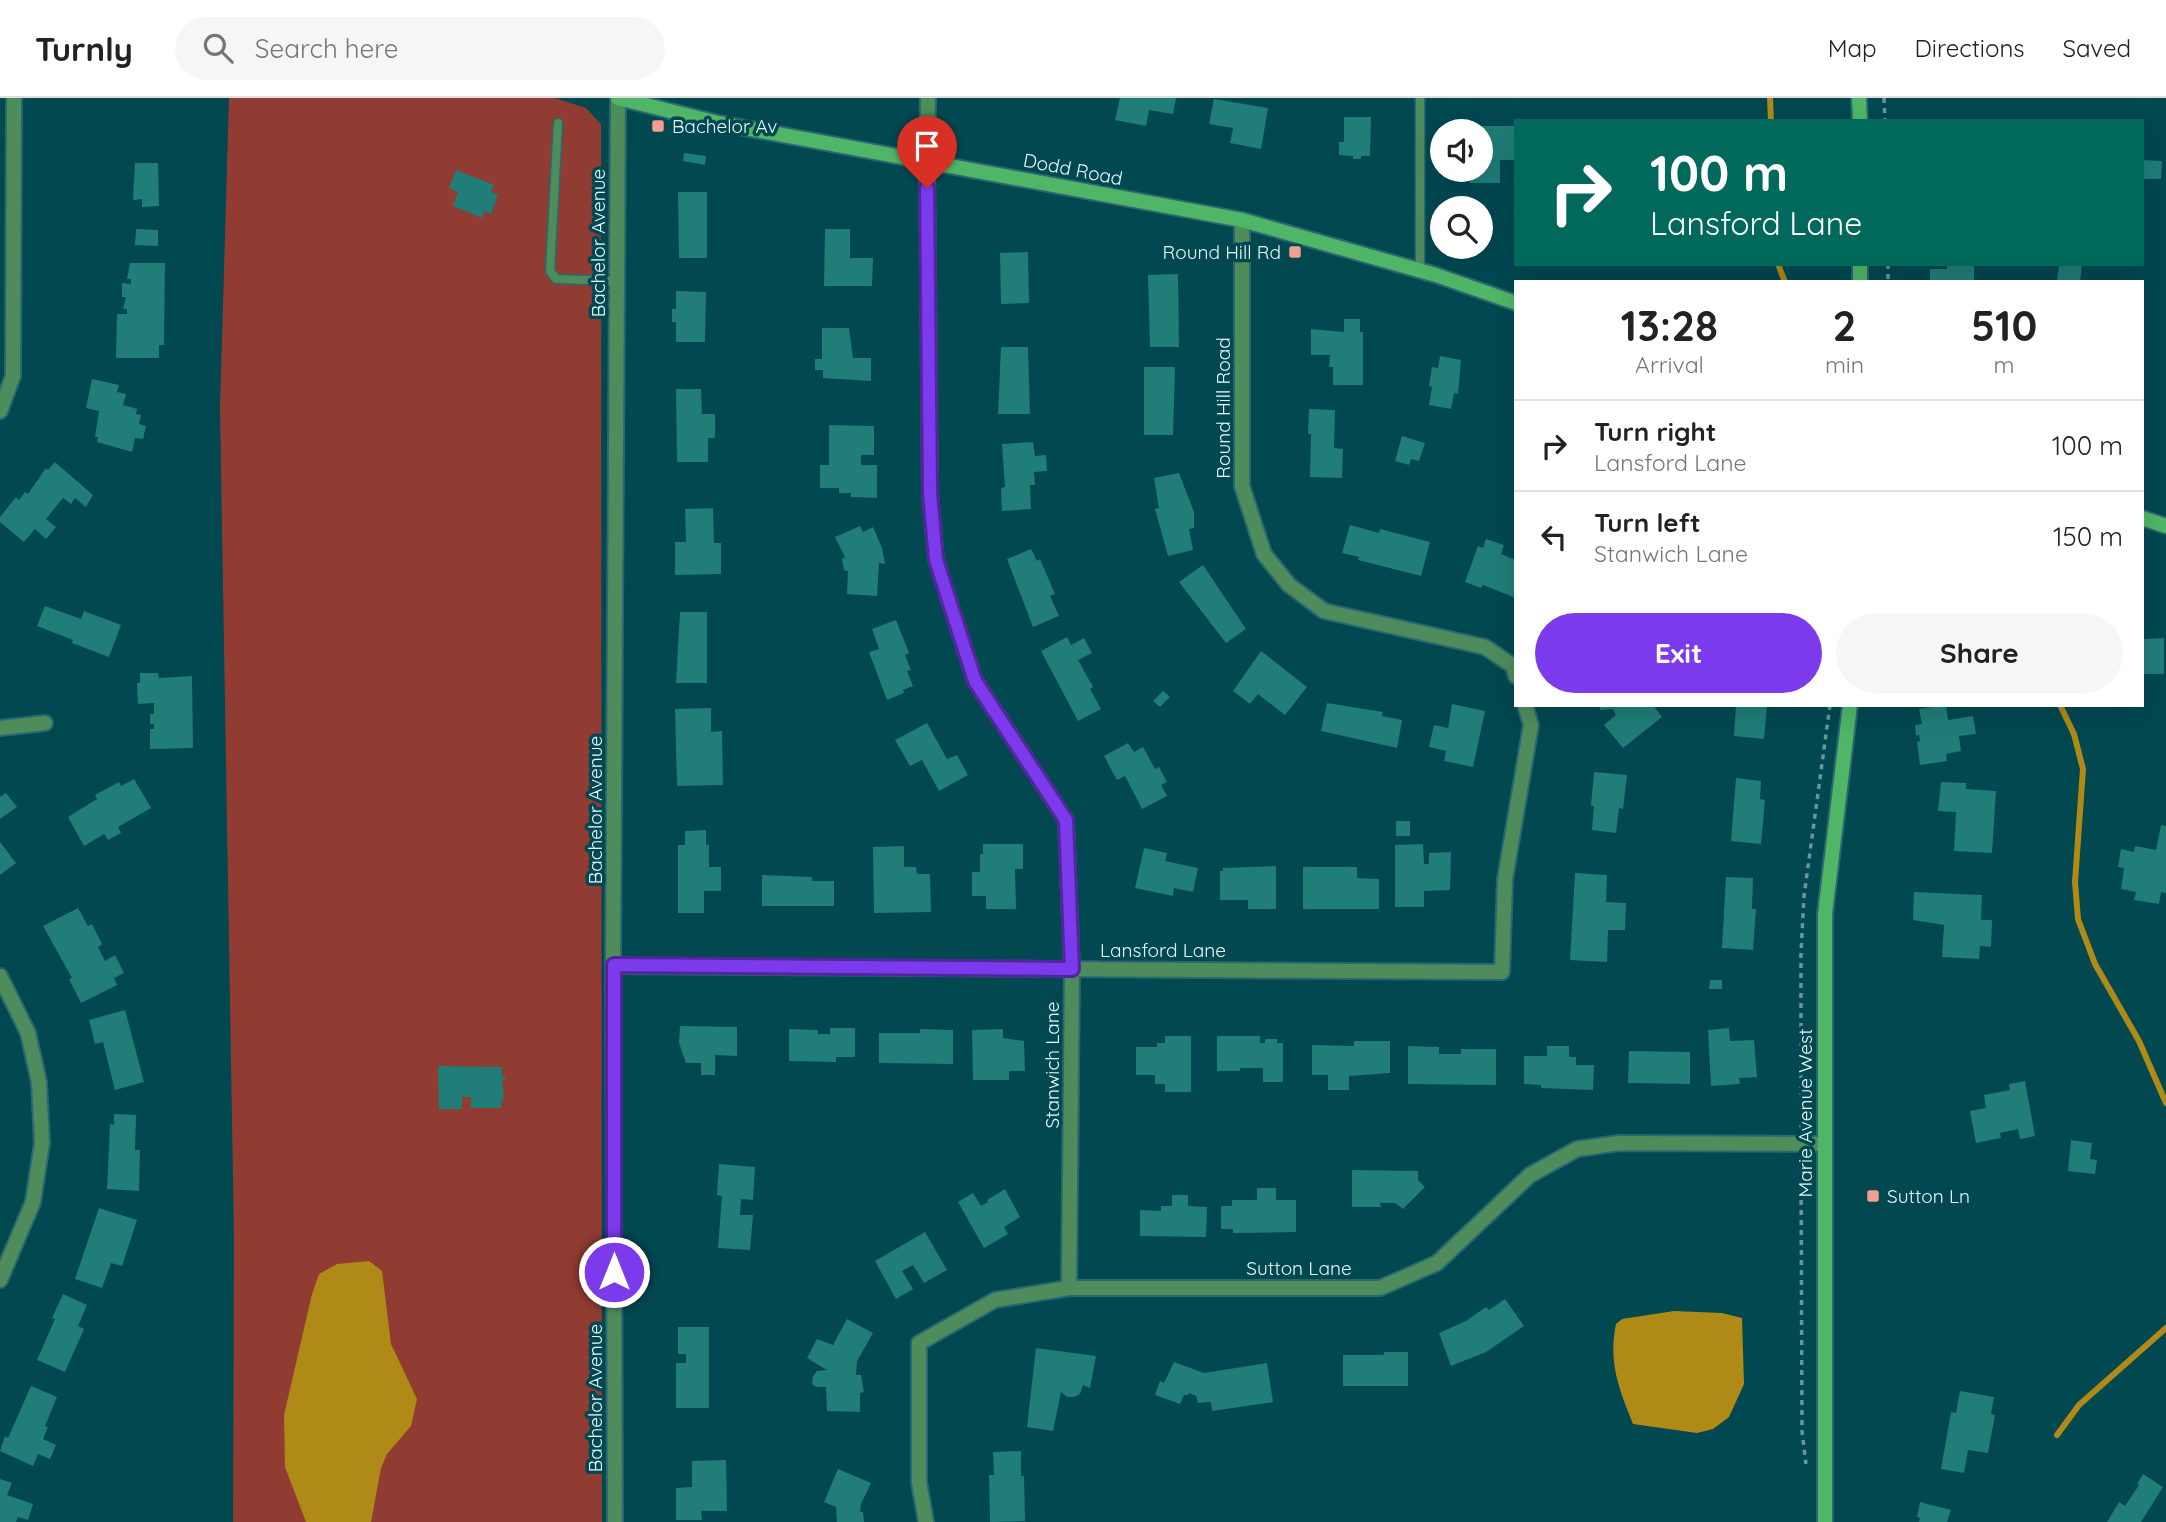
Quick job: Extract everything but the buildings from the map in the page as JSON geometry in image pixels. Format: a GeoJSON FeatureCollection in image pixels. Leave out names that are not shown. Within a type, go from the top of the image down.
{"type":"FeatureCollection","features":[{"type":"Feature","properties":{"kind":"main road","name":"Dodd Road"},"geometry":{"type":"LineString","coordinates":[[618,98],[718,122],[1242,220],[1420,271],[1514,302]]}},
{"type":"Feature","properties":{"kind":"main road"},"geometry":{"type":"LineString","coordinates":[[1859,98],[1860,119]]}},
{"type":"Feature","properties":{"kind":"main road"},"geometry":{"type":"LineString","coordinates":[[2144,519],[2166,526]]}},
{"type":"Feature","properties":{"kind":"main road","name":"Marie Avenue West"},"geometry":{"type":"LineString","coordinates":[[1825,1522],[1825,914],[1850,707]]}},
{"type":"Feature","properties":{"kind":"street"},"geometry":{"type":"LineString","coordinates":[[0,411],[13,376],[14,98]]}},
{"type":"Feature","properties":{"kind":"street","name":"Bachelor Avenue"},"geometry":{"type":"LineString","coordinates":[[614,1522],[618,98]]}},
{"type":"Feature","properties":{"kind":"street","name":"Stanwich Lane"},"geometry":{"type":"LineString","coordinates":[[929,98],[927,161],[930,493],[936,560],[975,681],[1066,820],[1072,969],[1069,1288]]}},
{"type":"Feature","properties":{"kind":"street","name":"Round Hill Road"},"geometry":{"type":"LineString","coordinates":[[1242,220],[1242,486],[1264,554],[1289,584],[1324,611],[1485,647],[1514,669]]}},
{"type":"Feature","properties":{"kind":"street","name":"Lansford Lane"},"geometry":{"type":"LineString","coordinates":[[614,965],[1502,972],[1505,879],[1531,725],[1526,707]]}},
{"type":"Feature","properties":{"kind":"street"},"geometry":{"type":"LineString","coordinates":[[0,728],[45,723]]}},
{"type":"Feature","properties":{"kind":"street"},"geometry":{"type":"LineString","coordinates":[[0,976],[28,1033],[39,1082],[42,1143],[33,1202],[0,1280]]}},
{"type":"Feature","properties":{"kind":"street","name":"Sutton Lane"},"geometry":{"type":"LineString","coordinates":[[926,1522],[919,1482],[919,1343],[995,1300],[1069,1288],[1380,1288],[1437,1263],[1531,1175],[1577,1149],[1619,1143],[1824,1144]]}},
{"type":"Feature","properties":{"kind":"lane"},"geometry":{"type":"LineString","coordinates":[[1420,98],[1420,271]]}},
{"type":"Feature","properties":{"kind":"lane"},"geometry":{"type":"LineString","coordinates":[[558,123],[550,271],[556,279],[617,281]]}},
{"type":"Feature","properties":{"kind":"path"},"geometry":{"type":"LineString","coordinates":[[1884,98],[1885,119]]}},
{"type":"Feature","properties":{"kind":"shaded area"},"geometry":{"type":"Polygon","coordinates":[[[229,98],[555,98],[586,108],[601,124],[602,1522],[233,1522],[234,1239],[220,408],[229,98]]]}},
{"type":"Feature","properties":{"kind":"shaded area"},"geometry":{"type":"Polygon","coordinates":[[[369,1261],[382,1271],[391,1344],[417,1399],[411,1426],[387,1454],[381,1468],[371,1522],[306,1522],[285,1467],[284,1415],[312,1294],[319,1274],[337,1264],[369,1261]]]}},
{"type":"Feature","properties":{"kind":"shaded area"},"geometry":{"type":"Polygon","coordinates":[[[1674,1311],[1722,1313],[1742,1318],[1744,1384],[1729,1417],[1713,1429],[1697,1433],[1633,1424],[1619,1387],[1613,1351],[1616,1324],[1622,1319],[1674,1311]]]}},
{"type":"Feature","properties":{"kind":"waterway"},"geometry":{"type":"LineString","coordinates":[[1770,98],[1771,119]]}},
{"type":"Feature","properties":{"kind":"waterway"},"geometry":{"type":"LineString","coordinates":[[1779,266],[1784,280]]}},
{"type":"Feature","properties":{"kind":"waterway"},"geometry":{"type":"LineString","coordinates":[[2061,707],[2074,734],[2083,769],[2075,882],[2078,919],[2095,964],[2139,1041],[2166,1103]]}},
{"type":"Feature","properties":{"kind":"waterway"},"geometry":{"type":"LineString","coordinates":[[2057,1435],[2079,1405],[2166,1328]]}},
{"type":"Feature","properties":{"kind":"place","name":"Bachelor Av"},"geometry":{"type":"Point","coordinates":[658,126]}},
{"type":"Feature","properties":{"kind":"place","name":"Round Hill Rd"},"geometry":{"type":"Point","coordinates":[1295,252]}},
{"type":"Feature","properties":{"kind":"place","name":"Sutton Ln"},"geometry":{"type":"Point","coordinates":[1873,1196]}},
{"type":"Feature","properties":{"kind":"route"},"geometry":{"type":"LineString","coordinates":[[614,1272],[614,965],[1072,969],[1066,820],[975,681],[936,560],[930,493],[927,188]]}}]}
